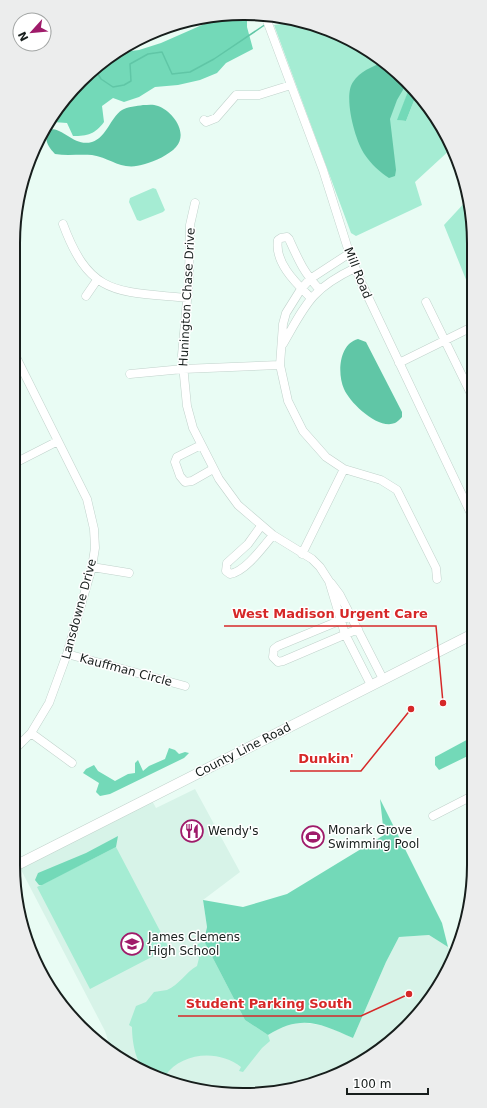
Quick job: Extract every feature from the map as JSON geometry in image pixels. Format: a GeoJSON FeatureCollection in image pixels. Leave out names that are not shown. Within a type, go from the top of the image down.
{"type":"FeatureCollection","features":[{"type":"Feature","properties":{"kind":"main road","name":"County Line Road"},"geometry":{"type":"LineString","coordinates":[[20,863],[467,637]]}},
{"type":"Feature","properties":{"kind":"street","name":"Mill Road"},"geometry":{"type":"LineString","coordinates":[[267,21],[323,170],[355,268],[377,319],[467,505]]}},
{"type":"Feature","properties":{"kind":"street"},"geometry":{"type":"LineString","coordinates":[[204,120],[206,122],[216,118],[236,95],[259,96],[291,85]]}},
{"type":"Feature","properties":{"kind":"street","name":"Hunington Chase Drive"},"geometry":{"type":"LineString","coordinates":[[195,203],[190,225],[187,298],[183,334],[183,369],[187,406],[201,445],[213,469],[238,504],[261,526],[320,567],[329,581],[345,634],[371,686]]}},
{"type":"Feature","properties":{"kind":"street"},"geometry":{"type":"LineString","coordinates":[[63,224],[81,261],[97,280],[119,291],[187,298]]}},
{"type":"Feature","properties":{"kind":"street"},"geometry":{"type":"LineString","coordinates":[[311,298],[301,289],[290,275],[282,260],[277,244],[281,238],[287,237],[289,239],[297,259],[310,279],[320,289]]}},
{"type":"Feature","properties":{"kind":"street"},"geometry":{"type":"LineString","coordinates":[[350,253],[310,279],[301,289],[286,313],[283,324],[280,365],[288,401],[295,419],[313,443],[326,457],[344,469],[381,480],[397,490],[436,568],[437,579]]}},
{"type":"Feature","properties":{"kind":"street"},"geometry":{"type":"LineString","coordinates":[[282,347],[311,298],[320,289],[355,268]]}},
{"type":"Feature","properties":{"kind":"street"},"geometry":{"type":"LineString","coordinates":[[86,296],[97,280]]}},
{"type":"Feature","properties":{"kind":"street"},"geometry":{"type":"LineString","coordinates":[[426,302],[467,386]]}},
{"type":"Feature","properties":{"kind":"street"},"geometry":{"type":"LineString","coordinates":[[399,363],[467,330]]}},
{"type":"Feature","properties":{"kind":"street","name":"Lansdowne Drive"},"geometry":{"type":"LineString","coordinates":[[20,365],[80,484],[91,514],[95,548],[92,567],[67,654],[49,702],[31,733],[20,745]]}},
{"type":"Feature","properties":{"kind":"street"},"geometry":{"type":"LineString","coordinates":[[130,374],[183,369],[280,365]]}},
{"type":"Feature","properties":{"kind":"street"},"geometry":{"type":"LineString","coordinates":[[20,460],[58,441]]}},
{"type":"Feature","properties":{"kind":"street"},"geometry":{"type":"LineString","coordinates":[[201,445],[177,457],[175,462],[180,476],[185,482],[192,481],[213,469]]}},
{"type":"Feature","properties":{"kind":"street"},"geometry":{"type":"LineString","coordinates":[[302,554],[344,469]]}},
{"type":"Feature","properties":{"kind":"street"},"geometry":{"type":"LineString","coordinates":[[261,526],[248,544],[227,562],[226,571],[230,574],[234,573],[255,556],[273,535]]}},
{"type":"Feature","properties":{"kind":"street"},"geometry":{"type":"LineString","coordinates":[[92,567],[129,573]]}},
{"type":"Feature","properties":{"kind":"street"},"geometry":{"type":"LineString","coordinates":[[329,581],[340,595],[383,679]]}},
{"type":"Feature","properties":{"kind":"street"},"geometry":{"type":"LineString","coordinates":[[351,616],[278,646],[274,649],[273,657],[278,662],[283,661],[358,629]]}},
{"type":"Feature","properties":{"kind":"street","name":"Kauffman Circle"},"geometry":{"type":"LineString","coordinates":[[67,654],[184,686]]}},
{"type":"Feature","properties":{"kind":"street"},"geometry":{"type":"LineString","coordinates":[[31,733],[72,763]]}},
{"type":"Feature","properties":{"kind":"street"},"geometry":{"type":"LineString","coordinates":[[433,816],[467,799]]}},
{"type":"Feature","properties":{"kind":"shaded area"},"geometry":{"type":"Polygon","coordinates":[[[229,20],[247,20],[247,27],[253,49],[226,63],[217,73],[200,80],[178,85],[155,87],[139,97],[124,102],[113,98],[102,106],[104,122],[91,134],[73,136],[67,123],[56,122],[75,96],[107,66],[130,51],[139,50],[161,43],[206,23],[229,20]]]}},
{"type":"Feature","properties":{"kind":"shaded area"},"geometry":{"type":"Polygon","coordinates":[[[287,24],[329,37],[355,50],[380,66],[408,92],[398,120],[406,121],[415,99],[429,119],[447,152],[415,182],[422,205],[356,236],[351,233],[274,25],[287,24]]]}},
{"type":"Feature","properties":{"kind":"shaded area"},"geometry":{"type":"Polygon","coordinates":[[[378,65],[404,88],[397,100],[390,119],[396,170],[395,176],[389,178],[373,165],[361,148],[354,129],[350,108],[349,97],[353,82],[363,72],[378,65]]]}},
{"type":"Feature","properties":{"kind":"shaded area"},"geometry":{"type":"Polygon","coordinates":[[[408,91],[415,99],[406,121],[397,120],[408,91]]]}},
{"type":"Feature","properties":{"kind":"shaded area"},"geometry":{"type":"Polygon","coordinates":[[[154,105],[169,112],[180,129],[180,141],[176,147],[166,155],[153,161],[137,166],[129,166],[117,164],[92,155],[55,154],[47,143],[46,139],[52,129],[60,131],[80,142],[86,143],[97,140],[105,132],[118,113],[129,107],[154,105]]]}},
{"type":"Feature","properties":{"kind":"shaded area"},"geometry":{"type":"Polygon","coordinates":[[[153,188],[156,189],[165,210],[140,221],[137,220],[129,202],[130,198],[153,188]]]}},
{"type":"Feature","properties":{"kind":"shaded area"},"geometry":{"type":"Polygon","coordinates":[[[464,204],[467,229],[467,282],[444,225],[464,204]]]}},
{"type":"Feature","properties":{"kind":"shaded area"},"geometry":{"type":"Polygon","coordinates":[[[358,339],[366,342],[402,412],[402,417],[395,423],[381,423],[365,414],[352,401],[344,389],[340,367],[341,360],[347,347],[358,339]]]}},
{"type":"Feature","properties":{"kind":"shaded area"},"geometry":{"type":"Polygon","coordinates":[[[467,740],[467,756],[439,770],[435,765],[435,757],[467,740]]]}},
{"type":"Feature","properties":{"kind":"shaded area"},"geometry":{"type":"Polygon","coordinates":[[[169,748],[175,750],[179,754],[185,752],[189,753],[184,758],[110,794],[100,796],[96,792],[99,783],[83,773],[86,769],[94,765],[98,771],[115,781],[128,774],[135,773],[135,763],[138,760],[143,771],[149,766],[165,759],[169,748]]]}},
{"type":"Feature","properties":{"kind":"shaded area","name":"James Clemens High School"},"geometry":{"type":"Polygon","coordinates":[[[195,789],[240,872],[203,900],[207,927],[204,941],[268,1035],[283,1026],[299,1022],[327,1026],[353,1038],[386,962],[399,937],[429,935],[448,947],[450,951],[437,976],[421,1001],[391,1033],[355,1058],[315,1076],[287,1084],[273,1086],[258,1088],[229,1088],[200,1084],[158,1071],[132,1058],[109,1043],[105,1031],[20,868],[20,863],[150,797],[156,808],[195,789]]]}},
{"type":"Feature","properties":{"kind":"shaded area"},"geometry":{"type":"Polygon","coordinates":[[[380,799],[442,923],[448,947],[429,935],[399,937],[386,962],[353,1038],[330,1028],[310,1023],[291,1024],[268,1035],[245,1020],[204,941],[207,927],[203,900],[243,907],[287,894],[384,835],[380,799]]]}},
{"type":"Feature","properties":{"kind":"shaded area"},"geometry":{"type":"Polygon","coordinates":[[[118,836],[116,847],[42,885],[39,885],[35,880],[38,873],[86,853],[118,836]]]}},
{"type":"Feature","properties":{"kind":"shaded area"},"geometry":{"type":"Polygon","coordinates":[[[116,847],[169,948],[90,989],[37,887],[116,847]]]}},
{"type":"Feature","properties":{"kind":"shaded area"},"geometry":{"type":"Polygon","coordinates":[[[204,941],[245,1020],[268,1035],[270,1041],[262,1048],[243,1072],[239,1071],[241,1067],[222,1057],[201,1056],[190,1058],[181,1062],[172,1068],[167,1074],[140,1062],[137,1057],[132,1027],[129,1025],[136,1006],[146,1002],[154,992],[171,988],[197,966],[199,958],[195,952],[198,944],[204,941]]]}},
{"type":"Feature","properties":{"kind":"waterway"},"geometry":{"type":"LineString","coordinates":[[98,74],[101,79],[113,87],[124,85],[131,81],[130,64],[148,54],[162,52],[172,74],[190,72],[214,59],[266,24]]}},
{"type":"Feature","properties":{"kind":"place","name":"West Madison Urgent Care"},"geometry":{"type":"Point","coordinates":[443,703]}},
{"type":"Feature","properties":{"kind":"place","name":"Dunkin'"},"geometry":{"type":"Point","coordinates":[411,709]}},
{"type":"Feature","properties":{"kind":"place","name":"Wendy's"},"geometry":{"type":"Point","coordinates":[192,831]}},
{"type":"Feature","properties":{"kind":"place","name":"Monark Grove Swimming Pool"},"geometry":{"type":"Point","coordinates":[313,837]}},
{"type":"Feature","properties":{"kind":"place","name":"James Clemens High School"},"geometry":{"type":"Point","coordinates":[132,944]}},
{"type":"Feature","properties":{"kind":"place","name":"Student Parking South"},"geometry":{"type":"Point","coordinates":[409,994]}}]}
